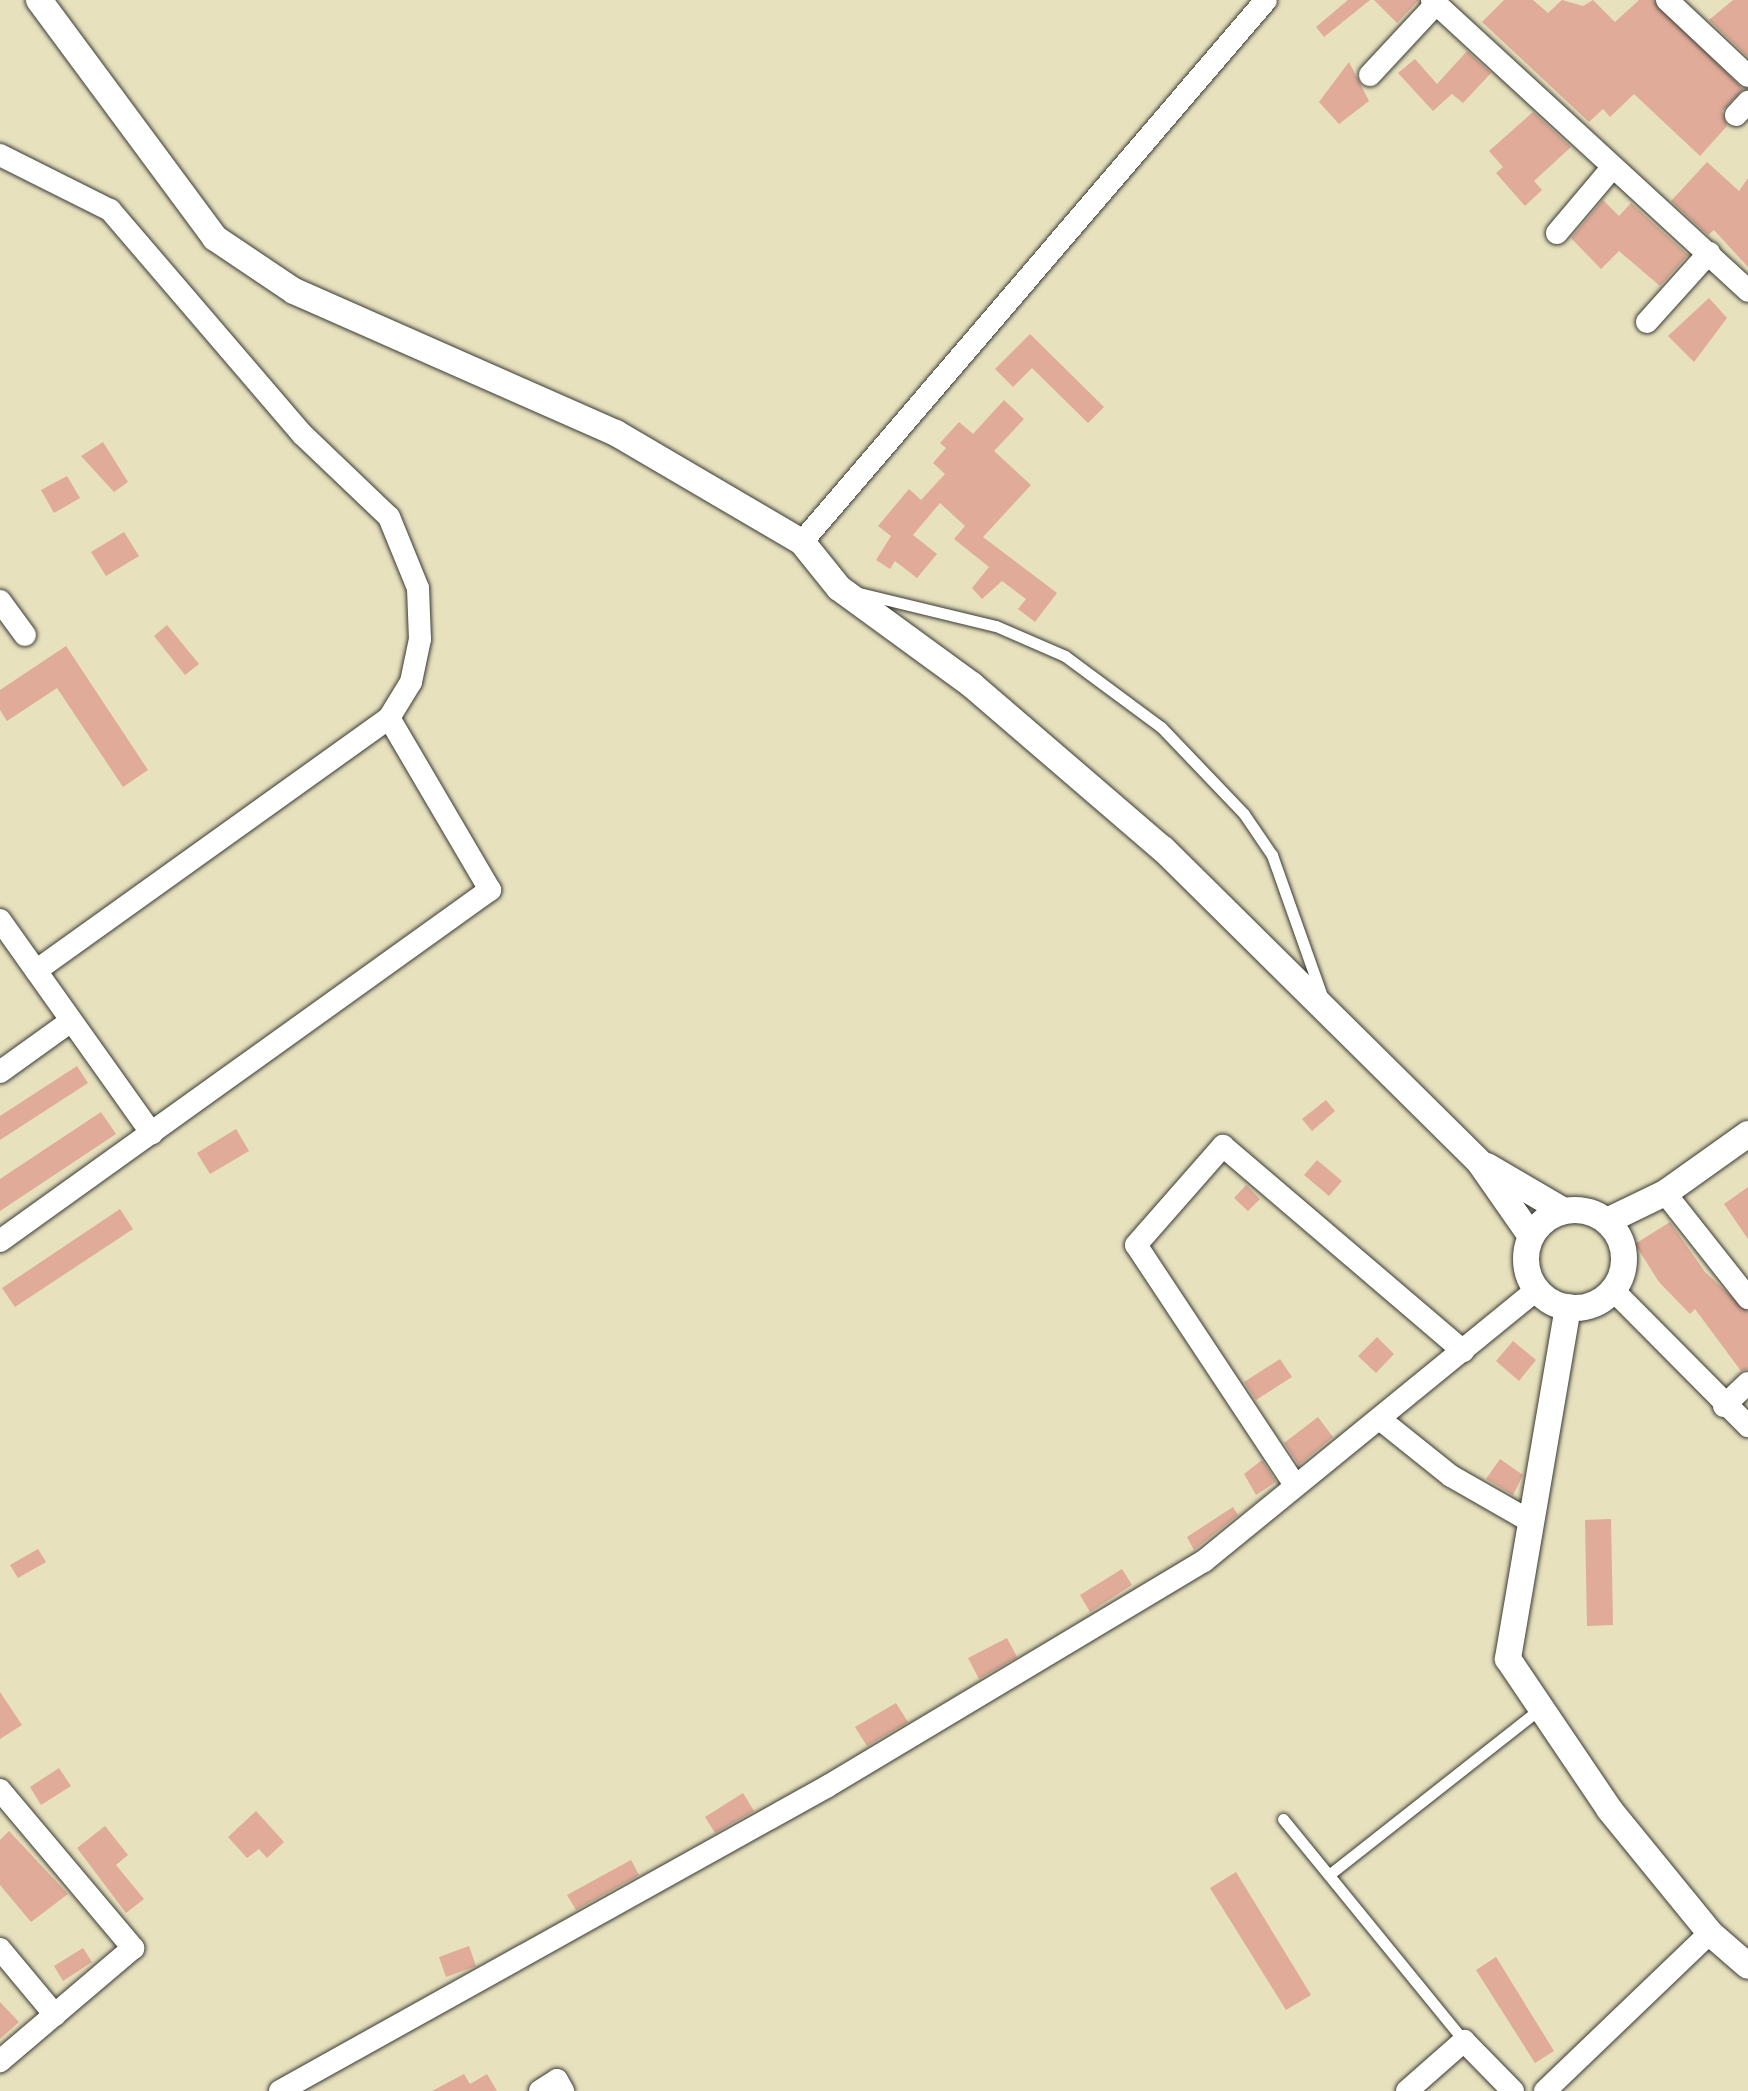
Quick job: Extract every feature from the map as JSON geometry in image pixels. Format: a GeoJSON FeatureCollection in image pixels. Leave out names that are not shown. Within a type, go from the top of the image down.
{"type":"FeatureCollection","features":[{"type":"Feature","properties":{"kind":"street"},"geometry":{"type":"LineString","coordinates":[[39,0],[215,238],[253,269],[616,433],[802,542],[839,588],[984,695],[1163,849],[1480,1163],[1531,1236]]}},
{"type":"Feature","properties":{"kind":"street"},"geometry":{"type":"LineString","coordinates":[[802,542],[1266,0]]}},
{"type":"Feature","properties":{"kind":"street"},"geometry":{"type":"LineString","coordinates":[[1370,75],[1434,2],[1748,291]]}},
{"type":"Feature","properties":{"kind":"street"},"geometry":{"type":"LineString","coordinates":[[1681,5],[1748,76]]}},
{"type":"Feature","properties":{"kind":"street"},"geometry":{"type":"LineString","coordinates":[[0,155],[110,210],[302,434],[389,517],[418,588],[420,639],[411,682],[389,718],[36,971]]}},
{"type":"Feature","properties":{"kind":"street"},"geometry":{"type":"LineString","coordinates":[[1557,233],[1612,168]]}},
{"type":"Feature","properties":{"kind":"street"},"geometry":{"type":"LineString","coordinates":[[1647,322],[1709,253]]}},
{"type":"Feature","properties":{"kind":"street"},"geometry":{"type":"LineString","coordinates":[[0,601],[25,635]]}},
{"type":"Feature","properties":{"kind":"street"},"geometry":{"type":"LineString","coordinates":[[0,1241],[490,890],[389,718]]}},
{"type":"Feature","properties":{"kind":"street"},"geometry":{"type":"LineString","coordinates":[[0,920],[152,1134]]}},
{"type":"Feature","properties":{"kind":"street"},"geometry":{"type":"LineString","coordinates":[[0,1072],[71,1021]]}},
{"type":"Feature","properties":{"kind":"street"},"geometry":{"type":"LineString","coordinates":[[1480,1163],[1564,1211],[1607,1221],[1665,1193],[1748,1134]]}},
{"type":"Feature","properties":{"kind":"street"},"geometry":{"type":"LineString","coordinates":[[1293,1482],[1136,1245],[1223,1146],[1463,1351]]}},
{"type":"Feature","properties":{"kind":"street"},"geometry":{"type":"LineString","coordinates":[[1665,1193],[1748,1298]]}},
{"type":"Feature","properties":{"kind":"street"},"geometry":{"type":"LineString","coordinates":[[1564,1211],[1531,1236],[1526,1265],[1537,1289],[1568,1307],[1588,1306],[1613,1290],[1624,1250],[1607,1221]]}},
{"type":"Feature","properties":{"kind":"street"},"geometry":{"type":"LineString","coordinates":[[280,2091],[828,1786],[1204,1561],[1293,1482],[1381,1420],[1537,1289]]}},
{"type":"Feature","properties":{"kind":"street"},"geometry":{"type":"LineString","coordinates":[[1613,1290],[1724,1406],[1748,1426]]}},
{"type":"Feature","properties":{"kind":"street"},"geometry":{"type":"LineString","coordinates":[[1568,1307],[1508,1659],[1537,1711],[1710,1933],[1748,1966]]}},
{"type":"Feature","properties":{"kind":"street"},"geometry":{"type":"LineString","coordinates":[[1724,1406],[1748,1383]]}},
{"type":"Feature","properties":{"kind":"street"},"geometry":{"type":"LineString","coordinates":[[1381,1420],[1451,1476],[1530,1521]]}},
{"type":"Feature","properties":{"kind":"street"},"geometry":{"type":"LineString","coordinates":[[0,1790],[133,1948],[0,2061]]}},
{"type":"Feature","properties":{"kind":"street"},"geometry":{"type":"LineString","coordinates":[[1545,2091],[1710,1933]]}},
{"type":"Feature","properties":{"kind":"street"},"geometry":{"type":"LineString","coordinates":[[0,1949],[55,2015]]}},
{"type":"Feature","properties":{"kind":"street"},"geometry":{"type":"LineString","coordinates":[[1407,2091],[1464,2041],[1513,2091]]}},
{"type":"Feature","properties":{"kind":"street"},"geometry":{"type":"LineString","coordinates":[[540,2091],[557,2080],[563,2091]]}},
{"type":"Feature","properties":{"kind":"lane"},"geometry":{"type":"LineString","coordinates":[[839,588],[959,615],[1065,656],[1161,727],[1244,814],[1272,855],[1326,1008]]}},
{"type":"Feature","properties":{"kind":"lane"},"geometry":{"type":"LineString","coordinates":[[1330,1874],[1537,1711]]}},
{"type":"Feature","properties":{"kind":"lane"},"geometry":{"type":"LineString","coordinates":[[1283,1819],[1464,2041]]}},
{"type":"Feature","properties":{"kind":"building"},"geometry":{"type":"Polygon","coordinates":[[[1348,0],[1370,0],[1324,37],[1316,27],[1348,0]]]}},
{"type":"Feature","properties":{"kind":"building"},"geometry":{"type":"Polygon","coordinates":[[[1374,0],[1418,0],[1418,1],[1397,23],[1374,0]]]}},
{"type":"Feature","properties":{"kind":"building"},"geometry":{"type":"Polygon","coordinates":[[[1504,0],[1533,0],[1548,13],[1562,0],[1583,6],[1593,0],[1615,22],[1639,0],[1653,0],[1743,89],[1722,111],[1727,126],[1700,156],[1634,94],[1610,117],[1603,109],[1589,122],[1482,22],[1504,0]]]}},
{"type":"Feature","properties":{"kind":"building"},"geometry":{"type":"Polygon","coordinates":[[[1733,0],[1748,0],[1748,57],[1709,20],[1733,0]]]}},
{"type":"Feature","properties":{"kind":"building"},"geometry":{"type":"Polygon","coordinates":[[[1467,51],[1491,73],[1463,103],[1452,94],[1433,111],[1398,73],[1415,59],[1437,84],[1467,51]]]}},
{"type":"Feature","properties":{"kind":"building"},"geometry":{"type":"Polygon","coordinates":[[[1349,62],[1369,101],[1339,124],[1319,102],[1349,62]]]}},
{"type":"Feature","properties":{"kind":"building"},"geometry":{"type":"Polygon","coordinates":[[[1533,112],[1571,147],[1534,181],[1542,190],[1525,206],[1496,173],[1503,167],[1489,151],[1533,112]]]}},
{"type":"Feature","properties":{"kind":"building"},"geometry":{"type":"Polygon","coordinates":[[[1707,162],[1739,191],[1748,178],[1748,267],[1714,230],[1708,235],[1671,201],[1707,162]]]}},
{"type":"Feature","properties":{"kind":"building"},"geometry":{"type":"Polygon","coordinates":[[[1603,200],[1619,216],[1631,203],[1688,255],[1660,286],[1619,251],[1601,269],[1571,238],[1603,200]]]}},
{"type":"Feature","properties":{"kind":"building"},"geometry":{"type":"Polygon","coordinates":[[[1709,298],[1727,318],[1694,362],[1668,336],[1709,298]]]}},
{"type":"Feature","properties":{"kind":"building"},"geometry":{"type":"Polygon","coordinates":[[[1030,334],[1104,407],[1088,423],[1032,368],[1013,387],[995,369],[1030,334]]]}},
{"type":"Feature","properties":{"kind":"building"},"geometry":{"type":"Polygon","coordinates":[[[1004,400],[1024,419],[994,451],[1031,485],[983,537],[1057,593],[1035,622],[1018,609],[1026,599],[1002,581],[982,599],[972,588],[989,567],[954,539],[965,526],[940,503],[913,535],[937,554],[917,578],[895,561],[890,569],[876,560],[891,536],[878,526],[909,489],[921,500],[945,474],[933,463],[946,448],[940,443],[959,422],[973,434],[1004,400]]]}},
{"type":"Feature","properties":{"kind":"building"},"geometry":{"type":"Polygon","coordinates":[[[103,442],[128,482],[114,492],[81,456],[103,442]]]}},
{"type":"Feature","properties":{"kind":"building"},"geometry":{"type":"Polygon","coordinates":[[[67,476],[80,498],[54,513],[41,490],[67,476]]]}},
{"type":"Feature","properties":{"kind":"building"},"geometry":{"type":"Polygon","coordinates":[[[124,532],[139,556],[106,576],[91,552],[124,532]]]}},
{"type":"Feature","properties":{"kind":"building"},"geometry":{"type":"Polygon","coordinates":[[[167,625],[199,664],[185,675],[154,636],[167,625]]]}},
{"type":"Feature","properties":{"kind":"building"},"geometry":{"type":"Polygon","coordinates":[[[66,646],[148,770],[123,787],[57,688],[7,721],[0,710],[0,690],[66,646]]]}},
{"type":"Feature","properties":{"kind":"building"},"geometry":{"type":"Polygon","coordinates":[[[77,1066],[88,1083],[0,1140],[0,1116],[77,1066]]]}},
{"type":"Feature","properties":{"kind":"building"},"geometry":{"type":"Polygon","coordinates":[[[1326,1100],[1335,1111],[1312,1131],[1302,1119],[1326,1100]]]}},
{"type":"Feature","properties":{"kind":"building"},"geometry":{"type":"Polygon","coordinates":[[[101,1112],[116,1134],[0,1211],[0,1179],[101,1112]]]}},
{"type":"Feature","properties":{"kind":"building"},"geometry":{"type":"Polygon","coordinates":[[[236,1129],[249,1151],[210,1174],[197,1153],[236,1129]]]}},
{"type":"Feature","properties":{"kind":"building"},"geometry":{"type":"Polygon","coordinates":[[[1317,1160],[1342,1181],[1329,1196],[1304,1175],[1317,1160]]]}},
{"type":"Feature","properties":{"kind":"building"},"geometry":{"type":"Polygon","coordinates":[[[1246,1185],[1260,1199],[1248,1211],[1234,1198],[1246,1185]]]}},
{"type":"Feature","properties":{"kind":"building"},"geometry":{"type":"Polygon","coordinates":[[[1748,1187],[1748,1239],[1724,1204],[1748,1187]]]}},
{"type":"Feature","properties":{"kind":"building"},"geometry":{"type":"Polygon","coordinates":[[[120,1209],[133,1229],[15,1307],[2,1288],[120,1209]]]}},
{"type":"Feature","properties":{"kind":"building"},"geometry":{"type":"Polygon","coordinates":[[[1670,1222],[1705,1272],[1748,1312],[1748,1369],[1741,1371],[1695,1309],[1690,1314],[1659,1282],[1635,1244],[1670,1222]]]}},
{"type":"Feature","properties":{"kind":"building"},"geometry":{"type":"Polygon","coordinates":[[[1377,1337],[1394,1354],[1376,1373],[1358,1356],[1377,1337]]]}},
{"type":"Feature","properties":{"kind":"building"},"geometry":{"type":"Polygon","coordinates":[[[1513,1341],[1536,1360],[1519,1381],[1496,1361],[1513,1341]]]}},
{"type":"Feature","properties":{"kind":"building"},"geometry":{"type":"Polygon","coordinates":[[[1280,1359],[1292,1377],[1256,1400],[1244,1382],[1280,1359]]]}},
{"type":"Feature","properties":{"kind":"building"},"geometry":{"type":"Polygon","coordinates":[[[1318,1417],[1333,1437],[1299,1465],[1284,1443],[1318,1417]]]}},
{"type":"Feature","properties":{"kind":"building"},"geometry":{"type":"Polygon","coordinates":[[[1500,1459],[1523,1475],[1513,1495],[1486,1479],[1500,1459]]]}},
{"type":"Feature","properties":{"kind":"building"},"geometry":{"type":"Polygon","coordinates":[[[1262,1460],[1276,1482],[1256,1495],[1244,1474],[1262,1460]]]}},
{"type":"Feature","properties":{"kind":"building"},"geometry":{"type":"Polygon","coordinates":[[[1233,1507],[1238,1515],[1194,1550],[1187,1537],[1233,1507]]]}},
{"type":"Feature","properties":{"kind":"building"},"geometry":{"type":"Polygon","coordinates":[[[1611,1519],[1613,1625],[1587,1626],[1585,1520],[1611,1519]]]}},
{"type":"Feature","properties":{"kind":"building"},"geometry":{"type":"Polygon","coordinates":[[[38,1549],[46,1562],[18,1578],[10,1565],[38,1549]]]}},
{"type":"Feature","properties":{"kind":"building"},"geometry":{"type":"Polygon","coordinates":[[[1122,1569],[1132,1585],[1090,1612],[1080,1595],[1122,1569]]]}},
{"type":"Feature","properties":{"kind":"building"},"geometry":{"type":"Polygon","coordinates":[[[1007,1638],[1017,1657],[979,1679],[968,1658],[1007,1638]]]}},
{"type":"Feature","properties":{"kind":"building"},"geometry":{"type":"Polygon","coordinates":[[[0,1692],[22,1725],[0,1739],[0,1692]]]}},
{"type":"Feature","properties":{"kind":"building"},"geometry":{"type":"Polygon","coordinates":[[[896,1703],[908,1722],[867,1746],[855,1727],[896,1703]]]}},
{"type":"Feature","properties":{"kind":"building"},"geometry":{"type":"Polygon","coordinates":[[[59,1768],[71,1786],[41,1805],[30,1787],[59,1768]]]}},
{"type":"Feature","properties":{"kind":"building"},"geometry":{"type":"Polygon","coordinates":[[[743,1793],[754,1811],[715,1833],[705,1817],[743,1793]]]}},
{"type":"Feature","properties":{"kind":"building"},"geometry":{"type":"Polygon","coordinates":[[[256,1811],[284,1842],[267,1858],[259,1849],[247,1858],[228,1837],[256,1811]]]}},
{"type":"Feature","properties":{"kind":"building"},"geometry":{"type":"Polygon","coordinates":[[[105,1826],[128,1855],[116,1865],[144,1899],[126,1913],[77,1848],[105,1826]]]}},
{"type":"Feature","properties":{"kind":"building"},"geometry":{"type":"Polygon","coordinates":[[[9,1831],[68,1894],[31,1922],[0,1885],[0,1840],[9,1831]]]}},
{"type":"Feature","properties":{"kind":"building"},"geometry":{"type":"Polygon","coordinates":[[[631,1860],[639,1875],[576,1910],[567,1895],[631,1860]]]}},
{"type":"Feature","properties":{"kind":"building"},"geometry":{"type":"Polygon","coordinates":[[[1236,1872],[1311,1995],[1286,2010],[1210,1888],[1236,1872]]]}},
{"type":"Feature","properties":{"kind":"building"},"geometry":{"type":"Polygon","coordinates":[[[469,1946],[476,1966],[446,1977],[439,1957],[469,1946]]]}},
{"type":"Feature","properties":{"kind":"building"},"geometry":{"type":"Polygon","coordinates":[[[83,1948],[92,1962],[63,1981],[54,1966],[83,1948]]]}},
{"type":"Feature","properties":{"kind":"building"},"geometry":{"type":"Polygon","coordinates":[[[1496,1957],[1554,2051],[1535,2063],[1476,1970],[1496,1957]]]}},
{"type":"Feature","properties":{"kind":"building"},"geometry":{"type":"Polygon","coordinates":[[[0,2002],[19,2022],[0,2039],[0,2002]]]}},
{"type":"Feature","properties":{"kind":"building"},"geometry":{"type":"Polygon","coordinates":[[[464,2074],[470,2084],[487,2074],[497,2091],[432,2091],[464,2074]]]}}]}
